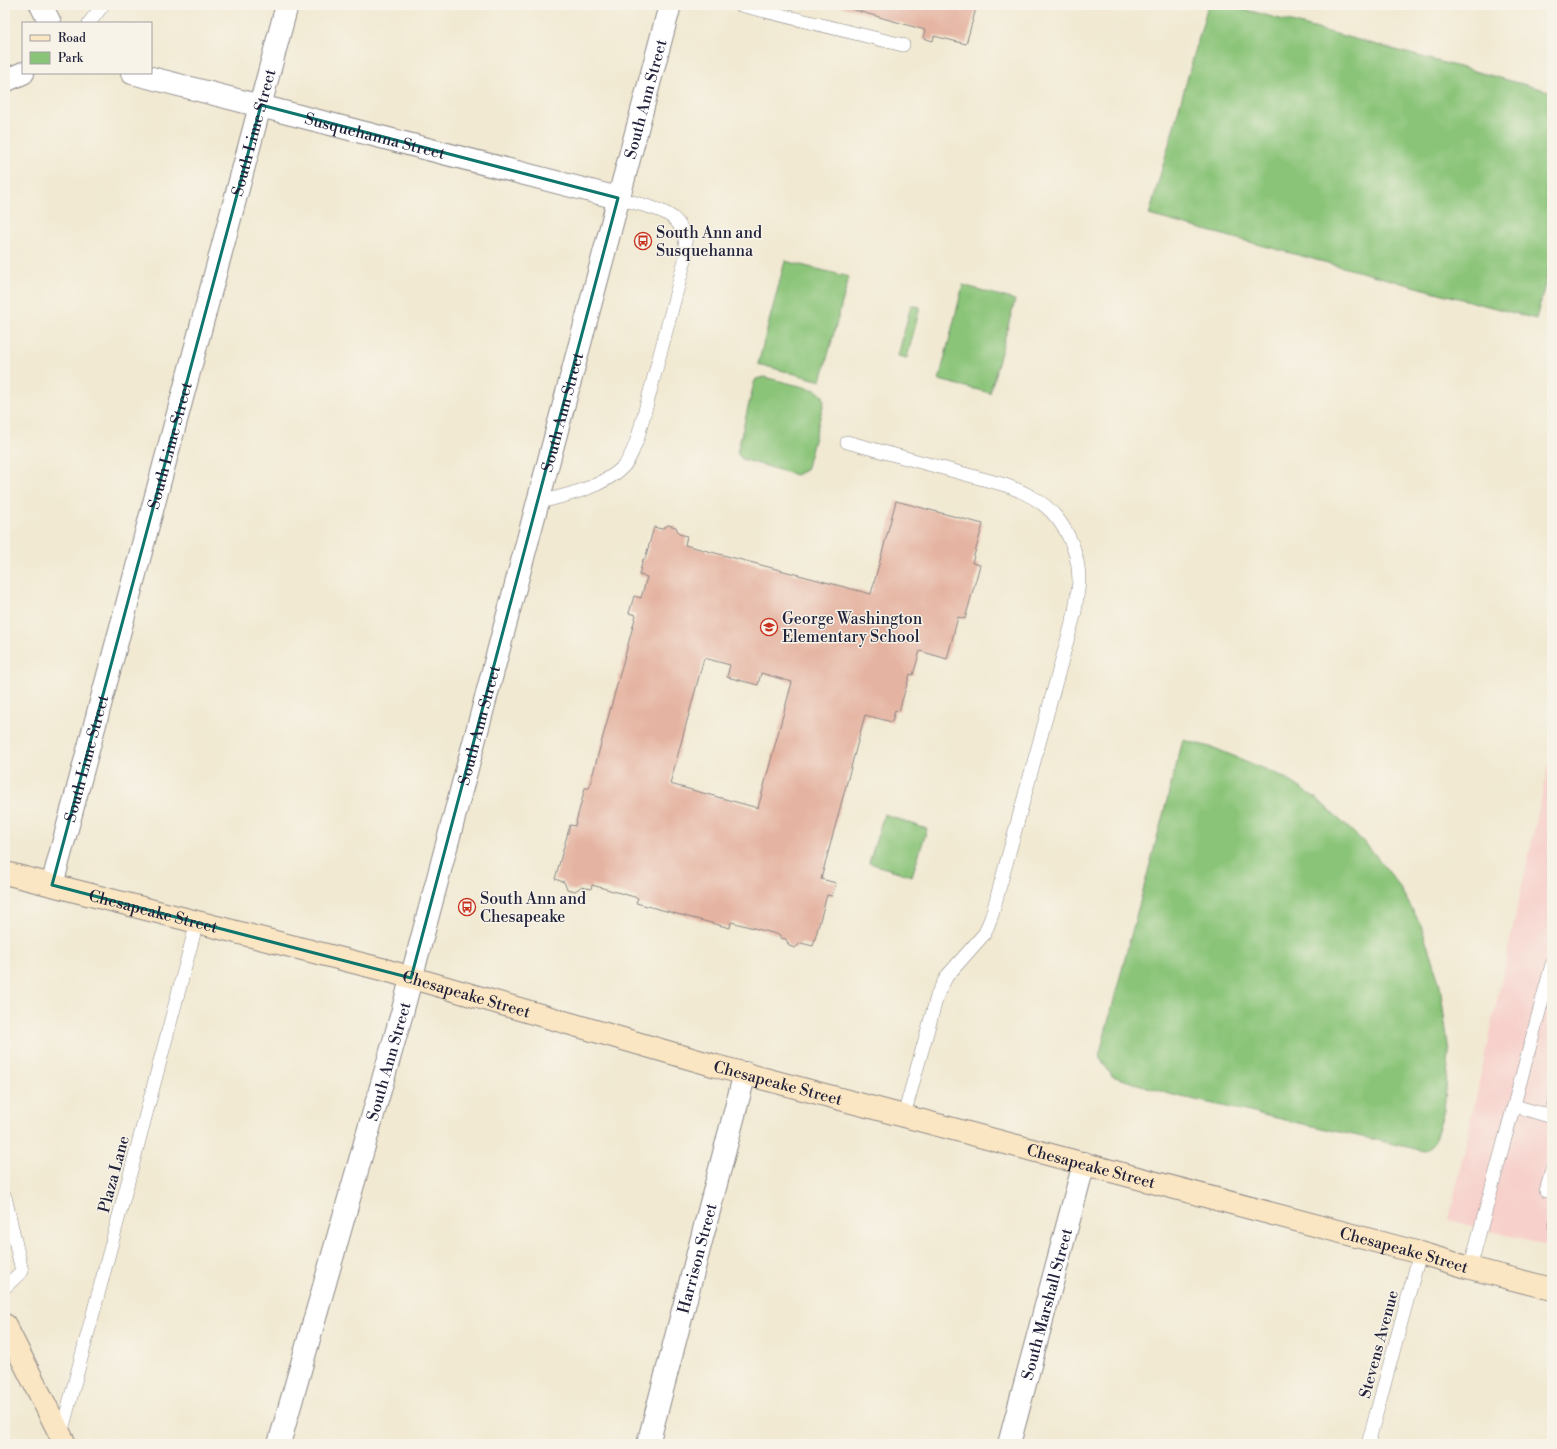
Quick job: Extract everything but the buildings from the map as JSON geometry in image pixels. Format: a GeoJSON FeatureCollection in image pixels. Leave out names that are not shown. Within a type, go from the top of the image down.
{"type":"FeatureCollection","features":[{"type":"Feature","properties":{"kind":"main road","name":"Chesapeake Street"},"geometry":{"type":"LineString","coordinates":[[5,873],[411,978],[716,1066],[1420,1252],[1470,1268],[1552,1289]]}},
{"type":"Feature","properties":{"kind":"main road"},"geometry":{"type":"LineString","coordinates":[[5,1325],[63,1439]]}},
{"type":"Feature","properties":{"kind":"street"},"geometry":{"type":"LineString","coordinates":[[41,5],[50,22]]}},
{"type":"Feature","properties":{"kind":"street","name":"South Lime Street"},"geometry":{"type":"LineString","coordinates":[[52,885],[287,5]]}},
{"type":"Feature","properties":{"kind":"street","name":"South Ann Street"},"geometry":{"type":"LineString","coordinates":[[279,1444],[411,978],[536,503],[670,5]]}},
{"type":"Feature","properties":{"kind":"street"},"geometry":{"type":"LineString","coordinates":[[5,82],[22,74]]}},
{"type":"Feature","properties":{"kind":"street","name":"Susquehanna Street"},"geometry":{"type":"LineString","coordinates":[[136,74],[618,198]]}},
{"type":"Feature","properties":{"kind":"street","name":"Harrison Street"},"geometry":{"type":"LineString","coordinates":[[648,1444],[745,1073]]}},
{"type":"Feature","properties":{"kind":"street","name":"South Marshall Street"},"geometry":{"type":"LineString","coordinates":[[1009,1444],[1084,1163]]}},
{"type":"Feature","properties":{"kind":"lane"},"geometry":{"type":"LineString","coordinates":[[90,22],[103,5]]}},
{"type":"Feature","properties":{"kind":"lane"},"geometry":{"type":"LineString","coordinates":[[740,5],[903,45]]}},
{"type":"Feature","properties":{"kind":"lane"},"geometry":{"type":"LineString","coordinates":[[536,503],[572,494],[599,483],[623,467],[632,453],[638,436],[686,256],[686,244],[684,230],[675,218],[618,198]]}},
{"type":"Feature","properties":{"kind":"lane"},"geometry":{"type":"LineString","coordinates":[[847,442],[1005,485],[1029,495],[1051,512],[1065,529],[1076,555],[1078,581],[1074,612],[992,915],[985,933],[947,976],[938,993],[904,1115]]}},
{"type":"Feature","properties":{"kind":"lane","name":"Plaza Lane"},"geometry":{"type":"LineString","coordinates":[[63,1439],[197,922]]}},
{"type":"Feature","properties":{"kind":"lane"},"geometry":{"type":"LineString","coordinates":[[1470,1268],[1515,1106],[1552,964]]}},
{"type":"Feature","properties":{"kind":"lane"},"geometry":{"type":"LineString","coordinates":[[1515,1106],[1552,1117]]}},
{"type":"Feature","properties":{"kind":"lane"},"geometry":{"type":"LineString","coordinates":[[1546,1191],[1552,1170]]}},
{"type":"Feature","properties":{"kind":"lane"},"geometry":{"type":"LineString","coordinates":[[5,1196],[22,1271],[5,1287]]}},
{"type":"Feature","properties":{"kind":"lane","name":"Stevens Avenue"},"geometry":{"type":"LineString","coordinates":[[1368,1444],[1420,1252]]}},
{"type":"Feature","properties":{"kind":"highlighted area"},"geometry":{"type":"Polygon","coordinates":[[[261,105],[618,198],[411,978],[52,885],[261,105]]]}},
{"type":"Feature","properties":{"kind":"shaded area"},"geometry":{"type":"Polygon","coordinates":[[[1552,749],[1552,1247],[1449,1220],[1552,749]]]}},
{"type":"Feature","properties":{"kind":"green space"},"geometry":{"type":"Polygon","coordinates":[[[1208,5],[1228,5],[1552,92],[1552,258],[1536,319],[1149,215],[1208,5]]]}},
{"type":"Feature","properties":{"kind":"green space"},"geometry":{"type":"Polygon","coordinates":[[[785,261],[849,277],[821,381],[758,364],[785,261]]]}},
{"type":"Feature","properties":{"kind":"green space"},"geometry":{"type":"Polygon","coordinates":[[[963,285],[1015,300],[990,393],[939,380],[963,285]]]}},
{"type":"Feature","properties":{"kind":"green space"},"geometry":{"type":"Polygon","coordinates":[[[911,305],[920,307],[907,358],[898,356],[911,305]]]}},
{"type":"Feature","properties":{"kind":"green space"},"geometry":{"type":"Polygon","coordinates":[[[764,377],[816,390],[823,396],[824,402],[807,467],[804,471],[796,475],[742,459],[737,453],[754,383],[756,379],[764,377]]]}},
{"type":"Feature","properties":{"kind":"green space"},"geometry":{"type":"Polygon","coordinates":[[[1183,740],[1214,748],[1282,776],[1316,798],[1368,846],[1396,881],[1421,925],[1440,985],[1449,1053],[1444,1110],[1434,1143],[1425,1151],[1173,1095],[1112,1076],[1099,1056],[1183,740]]]}},
{"type":"Feature","properties":{"kind":"green space"},"geometry":{"type":"Polygon","coordinates":[[[884,814],[927,829],[912,876],[869,863],[884,814]]]}},
{"type":"Feature","properties":{"kind":"place","name":"South Ann and Susquehanna"},"geometry":{"type":"Point","coordinates":[643,241]}},
{"type":"Feature","properties":{"kind":"place","name":"George Washington Elementary School"},"geometry":{"type":"Point","coordinates":[769,627]}},
{"type":"Feature","properties":{"kind":"place","name":"South Ann and Chesapeake"},"geometry":{"type":"Point","coordinates":[467,907]}}]}
